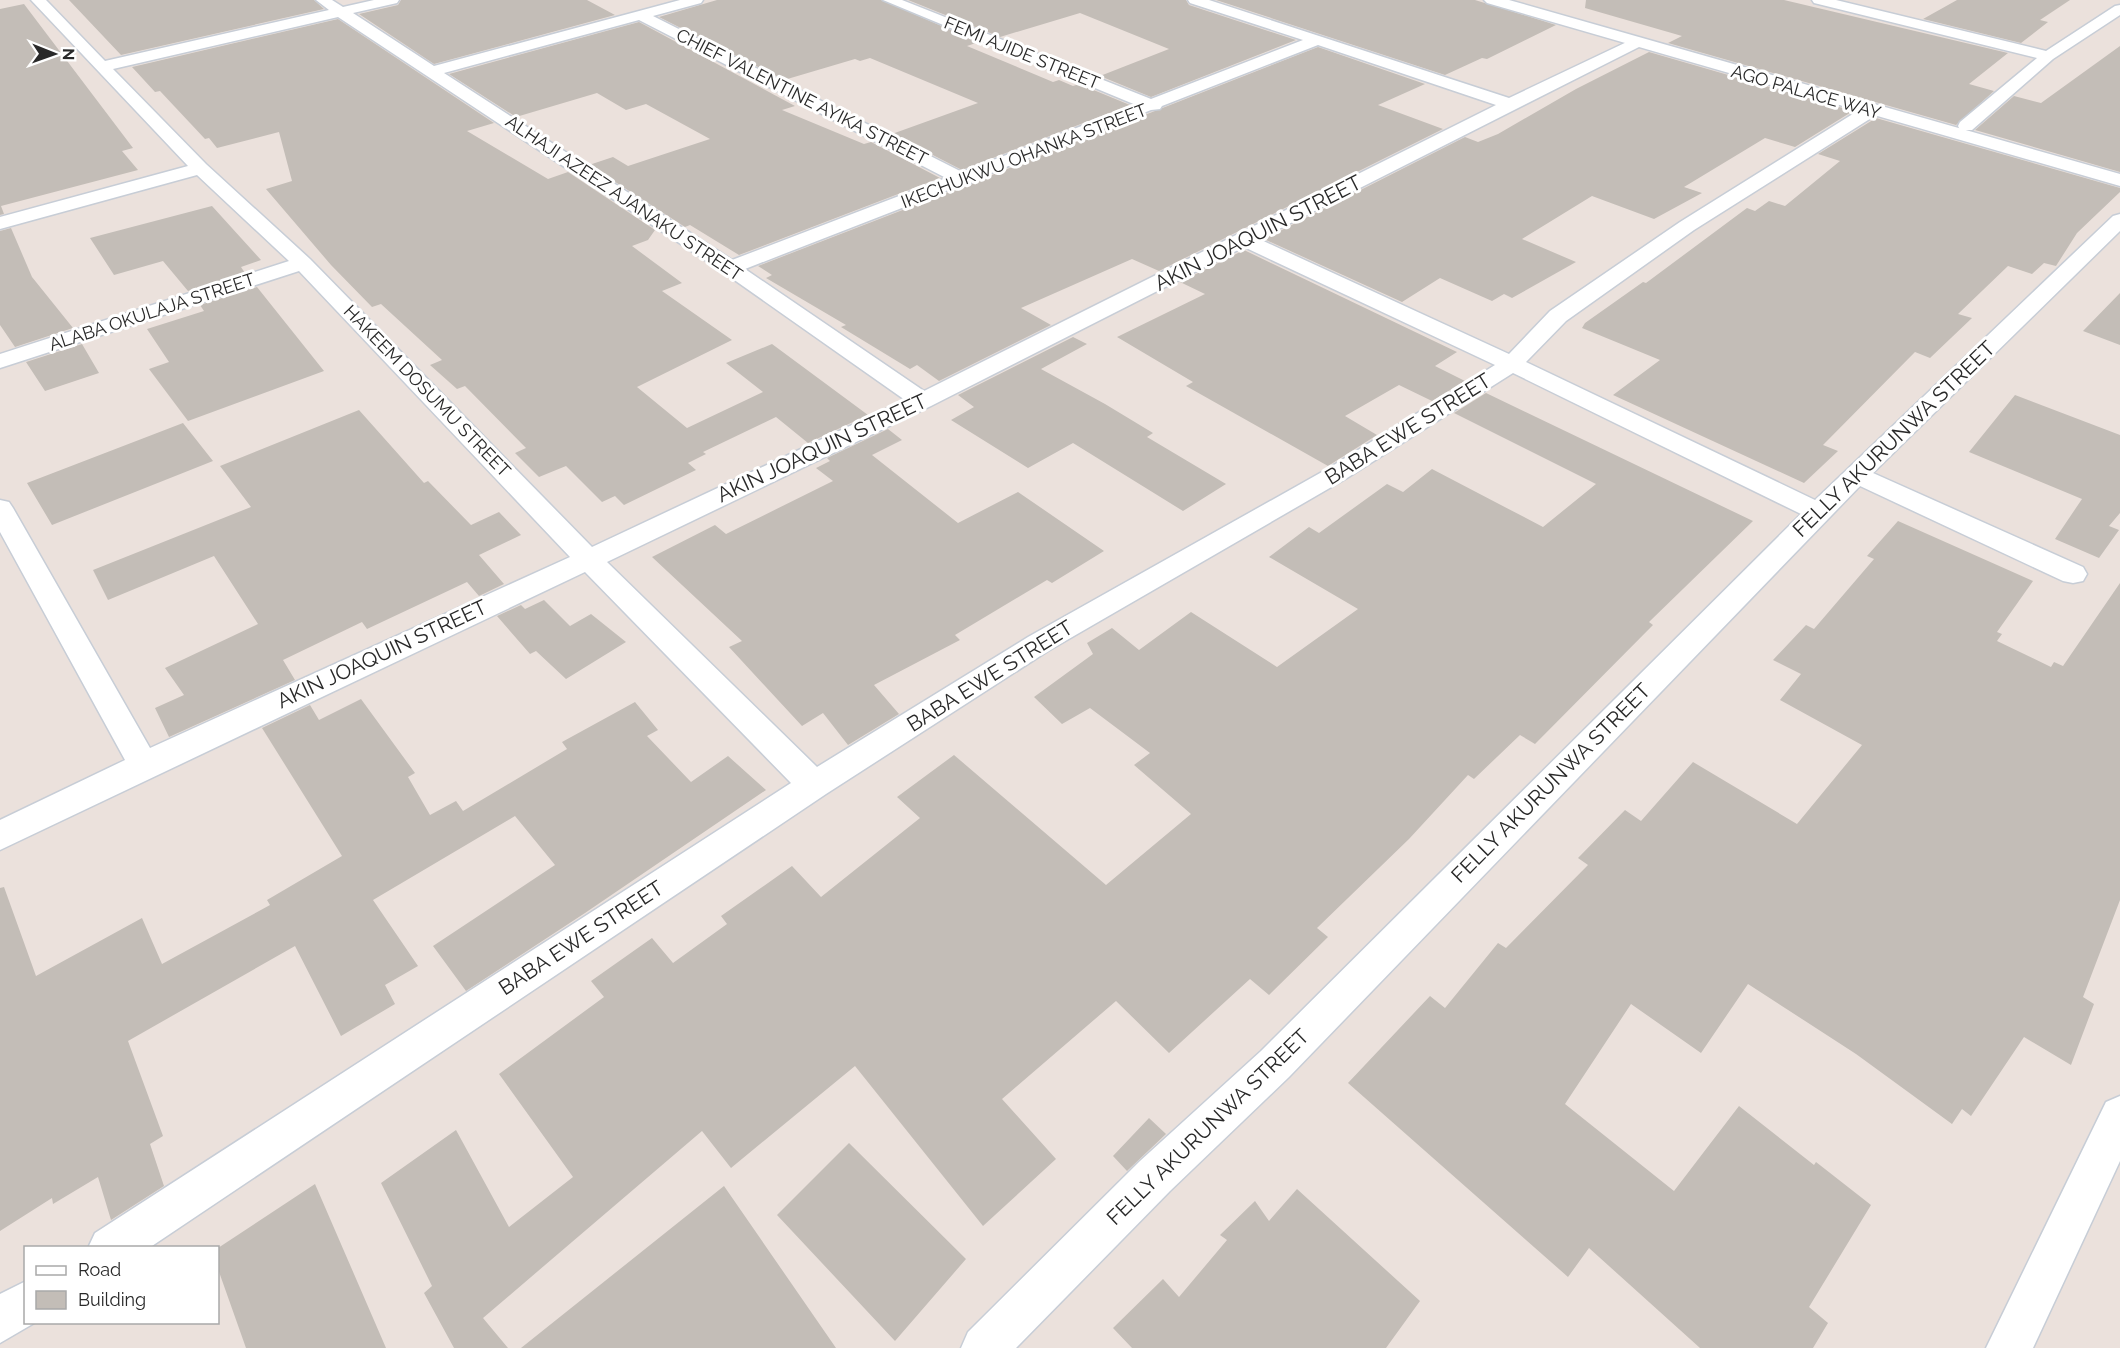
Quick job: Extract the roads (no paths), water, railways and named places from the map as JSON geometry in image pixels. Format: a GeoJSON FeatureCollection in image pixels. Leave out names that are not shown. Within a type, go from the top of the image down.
{"type":"FeatureCollection","features":[{"type":"Feature","properties":{"kind":"main road","name":"AGO PALACE WAY"},"geometry":{"type":"LineString","coordinates":[[1492,0],[1870,111],[2120,180]]}},
{"type":"Feature","properties":{"kind":"main road","name":"AGO PALACE WAY"},"geometry":{"type":"LineString","coordinates":[[1524,0],[2120,171]]}},
{"type":"Feature","properties":{"kind":"street","name":"HAKEEM DOSUMU STREET"},"geometry":{"type":"LineString","coordinates":[[38,0],[200,168],[303,263],[588,559],[814,785]]}},
{"type":"Feature","properties":{"kind":"street","name":"ALHAJI AZEEZ AJANAKU STREET"},"geometry":{"type":"LineString","coordinates":[[323,0],[730,268],[923,401]]}},
{"type":"Feature","properties":{"kind":"street"},"geometry":{"type":"LineString","coordinates":[[104,66],[392,0]]}},
{"type":"Feature","properties":{"kind":"street"},"geometry":{"type":"LineString","coordinates":[[434,71],[696,0]]}},
{"type":"Feature","properties":{"kind":"street","name":"FEMI AJIDE STREET"},"geometry":{"type":"LineString","coordinates":[[890,0],[1154,105]]}},
{"type":"Feature","properties":{"kind":"street"},"geometry":{"type":"LineString","coordinates":[[1196,0],[1508,103]]}},
{"type":"Feature","properties":{"kind":"street"},"geometry":{"type":"LineString","coordinates":[[1819,0],[2048,56]]}},
{"type":"Feature","properties":{"kind":"street"},"geometry":{"type":"LineString","coordinates":[[2104,2],[2120,7]]}},
{"type":"Feature","properties":{"kind":"street"},"geometry":{"type":"LineString","coordinates":[[1966,126],[2048,56],[2120,7]]}},
{"type":"Feature","properties":{"kind":"street","name":"CHIEF VALENTINE AYIKA STREET"},"geometry":{"type":"LineString","coordinates":[[640,15],[964,180]]}},
{"type":"Feature","properties":{"kind":"street","name":"IKECHUKWU OHANKA STREET"},"geometry":{"type":"LineString","coordinates":[[730,268],[964,180],[1318,40]]}},
{"type":"Feature","properties":{"kind":"street","name":"AKIN JOAQUIN STREET"},"geometry":{"type":"LineString","coordinates":[[0,837],[143,764],[588,559],[923,401],[1245,240],[1508,103],[1636,43]]}},
{"type":"Feature","properties":{"kind":"street","name":"BABA EWE STREET"},"geometry":{"type":"LineString","coordinates":[[113,1246],[814,785],[1038,644],[1338,473],[1512,364],[1558,316],[1687,226],[1870,111]]}},
{"type":"Feature","properties":{"kind":"street"},"geometry":{"type":"LineString","coordinates":[[0,223],[200,168]]}},
{"type":"Feature","properties":{"kind":"street","name":"FELLY AKURUNWA STREET"},"geometry":{"type":"LineString","coordinates":[[984,1348],[1155,1176],[1275,1064],[1818,512],[2120,220]]}},
{"type":"Feature","properties":{"kind":"street"},"geometry":{"type":"LineString","coordinates":[[1245,240],[1512,364],[1818,512]]}},
{"type":"Feature","properties":{"kind":"street","name":"ALABA OKULAJA STREET"},"geometry":{"type":"LineString","coordinates":[[0,361],[303,263]]}},
{"type":"Feature","properties":{"kind":"street"},"geometry":{"type":"LineString","coordinates":[[1857,475],[2073,574]]}},
{"type":"Feature","properties":{"kind":"street"},"geometry":{"type":"LineString","coordinates":[[0,508],[10,553],[143,764]]}},
{"type":"Feature","properties":{"kind":"street"},"geometry":{"type":"LineString","coordinates":[[2009,1348],[2120,1116]]}},
{"type":"Feature","properties":{"kind":"street"},"geometry":{"type":"LineString","coordinates":[[0,1320],[24,1304]]}}]}
